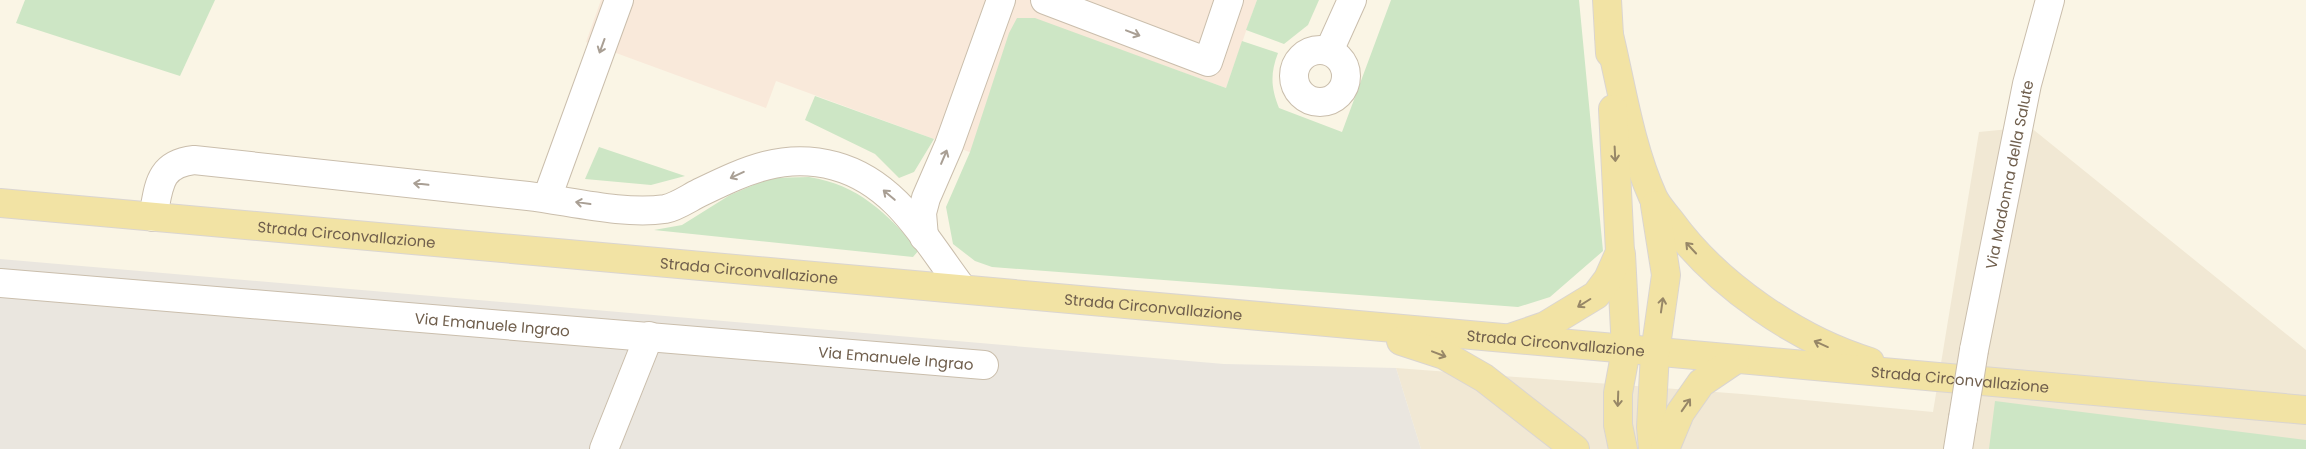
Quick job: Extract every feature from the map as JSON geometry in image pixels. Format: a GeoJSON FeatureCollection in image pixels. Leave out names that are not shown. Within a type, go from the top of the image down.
{"type":"FeatureCollection","features":[{"type":"Feature","properties":{"kind":"main road"},"geometry":{"type":"LineString","coordinates":[[1607,0],[1626,350],[1618,393],[1618,426],[1623,449]]}},
{"type":"Feature","properties":{"kind":"main road"},"geometry":{"type":"LineString","coordinates":[[1610,35],[1633,139],[1654,198],[1666,275],[1655,353],[1651,427],[1654,449]]}},
{"type":"Feature","properties":{"kind":"main road"},"geometry":{"type":"LineString","coordinates":[[1654,198],[1687,245],[1722,279],[1806,337],[1848,356],[1916,377]]}},
{"type":"Feature","properties":{"kind":"main road","name":"Strada Circonvallazione"},"geometry":{"type":"LineString","coordinates":[[0,203],[962,288],[1916,377],[2306,410]]}},
{"type":"Feature","properties":{"kind":"main road"},"geometry":{"type":"LineString","coordinates":[[1505,340],[1545,326],[1596,295],[1608,279],[1620,252]]}},
{"type":"Feature","properties":{"kind":"main road"},"geometry":{"type":"LineString","coordinates":[[1360,326],[1444,355],[1484,378],[1575,449]]}},
{"type":"Feature","properties":{"kind":"main road"},"geometry":{"type":"LineString","coordinates":[[1665,449],[1680,413],[1701,383],[1735,360]]}},
{"type":"Feature","properties":{"kind":"street"},"geometry":{"type":"LineString","coordinates":[[547,198],[619,0]]}},
{"type":"Feature","properties":{"kind":"street"},"geometry":{"type":"LineString","coordinates":[[924,236],[922,213],[926,198],[949,145],[1002,0]]}},
{"type":"Feature","properties":{"kind":"street"},"geometry":{"type":"LineString","coordinates":[[1045,0],[1090,8],[1208,62],[1229,0]]}},
{"type":"Feature","properties":{"kind":"street"},"geometry":{"type":"LineString","coordinates":[[1330,51],[1352,0]]}},
{"type":"Feature","properties":{"kind":"street","name":"Via Madonna della Salute"},"geometry":{"type":"LineString","coordinates":[[1958,449],[1974,350],[2027,84],[2050,0]]}},
{"type":"Feature","properties":{"kind":"street"},"geometry":{"type":"LineString","coordinates":[[153,217],[159,185],[163,175],[172,166],[182,161],[194,160],[547,198],[626,209],[667,209],[741,172],[764,165],[788,161],[813,162],[835,166],[857,174],[877,185],[906,211],[962,288]]}},
{"type":"Feature","properties":{"kind":"street","name":"Via Emanuele Ingrao"},"geometry":{"type":"LineString","coordinates":[[0,283],[984,365]]}},
{"type":"Feature","properties":{"kind":"street"},"geometry":{"type":"LineString","coordinates":[[604,449],[650,336]]}},
{"type":"Feature","properties":{"kind":"shaded area"},"geometry":{"type":"Polygon","coordinates":[[[601,0],[1257,0],[1226,88],[1046,23],[1013,168],[776,81],[766,108],[586,42],[601,0]]]}},
{"type":"Feature","properties":{"kind":"shaded area"},"geometry":{"type":"Polygon","coordinates":[[[2030,127],[2306,350],[2306,449],[1421,449],[1396,368],[1742,394],[1933,412],[1979,132],[2030,127]]]}},
{"type":"Feature","properties":{"kind":"shaded area"},"geometry":{"type":"Polygon","coordinates":[[[0,259],[1224,364],[1396,368],[1421,449],[0,449],[0,259]]]}},
{"type":"Feature","properties":{"kind":"green space"},"geometry":{"type":"Polygon","coordinates":[[[25,0],[215,0],[180,76],[16,23],[25,0]]]}},
{"type":"Feature","properties":{"kind":"green space"},"geometry":{"type":"Polygon","coordinates":[[[1257,0],[1319,0],[1308,25],[1284,44],[1246,30],[1257,0]]]}},
{"type":"Feature","properties":{"kind":"green space"},"geometry":{"type":"Polygon","coordinates":[[[1391,0],[1579,0],[1603,251],[1550,297],[1518,307],[992,267],[975,261],[953,244],[946,207],[970,152],[1009,33],[1017,18],[1035,18],[1226,88],[1242,41],[1278,53],[1272,81],[1279,108],[1342,132],[1391,0]]]}},
{"type":"Feature","properties":{"kind":"green space"},"geometry":{"type":"Polygon","coordinates":[[[815,96],[934,139],[914,172],[899,178],[875,154],[805,120],[815,96]]]}},
{"type":"Feature","properties":{"kind":"green space"},"geometry":{"type":"Polygon","coordinates":[[[599,147],[685,176],[651,185],[585,179],[599,147]]]}},
{"type":"Feature","properties":{"kind":"green space"},"geometry":{"type":"Polygon","coordinates":[[[809,177],[827,181],[857,194],[883,213],[919,250],[913,257],[654,230],[682,225],[730,195],[770,178],[809,177]]]}},
{"type":"Feature","properties":{"kind":"green space"},"geometry":{"type":"Polygon","coordinates":[[[1995,401],[2306,440],[2306,449],[1989,449],[1995,401]]]}}]}
